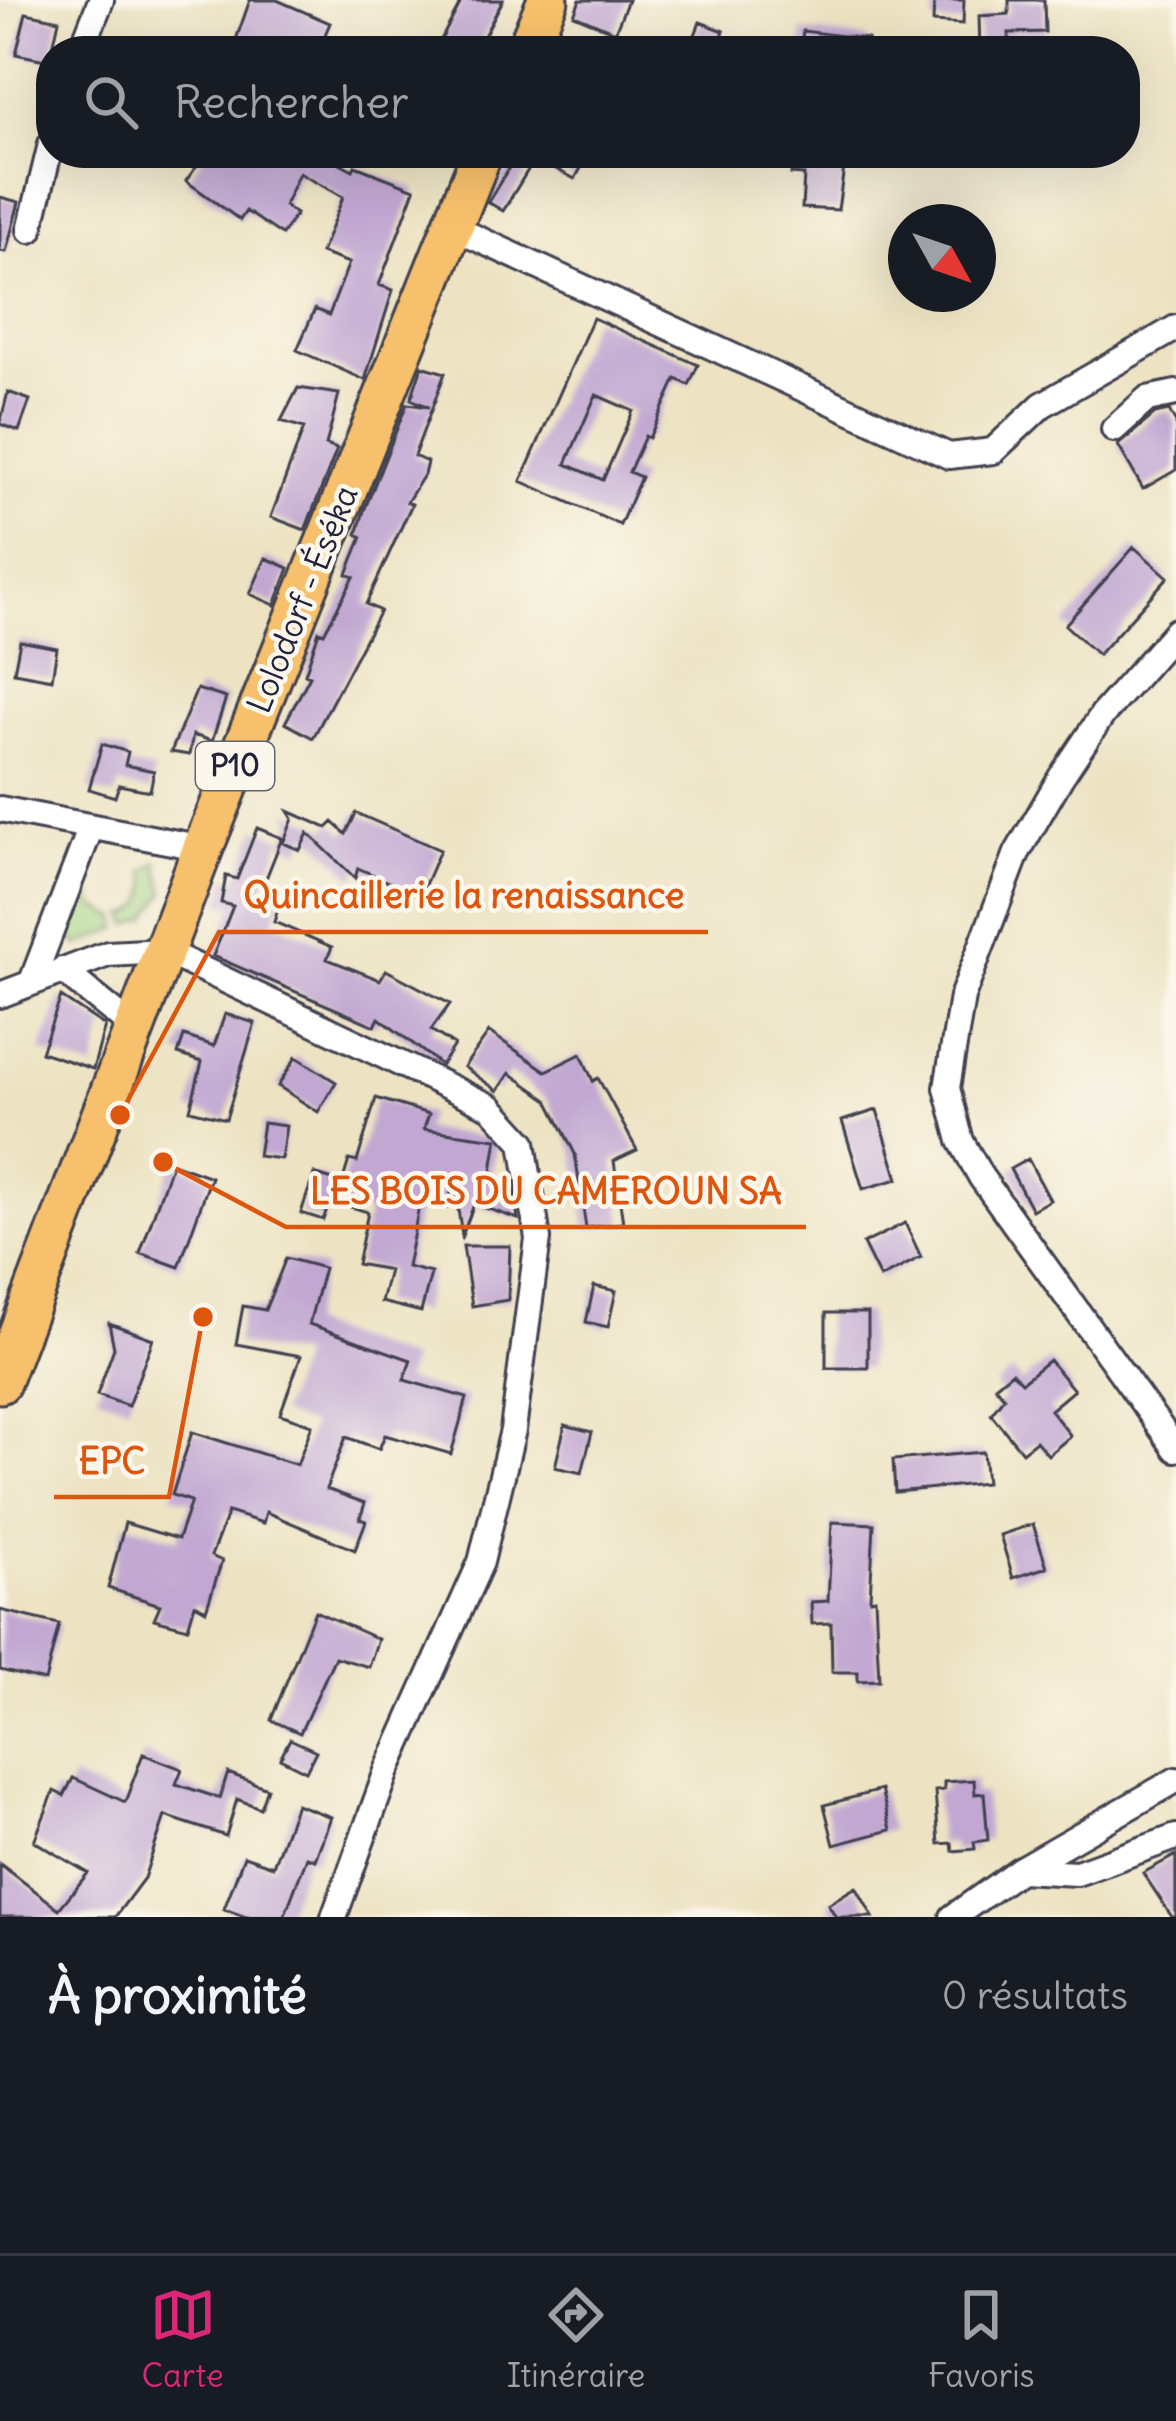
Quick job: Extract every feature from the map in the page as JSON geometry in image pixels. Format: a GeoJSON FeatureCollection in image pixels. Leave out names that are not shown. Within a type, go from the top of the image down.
{"type":"FeatureCollection","features":[{"type":"Feature","properties":{"kind":"main road"},"geometry":{"type":"LineString","coordinates":[[532,36],[548,0]]}},
{"type":"Feature","properties":{"kind":"main road","name":"Lolodorf - Éséka"},"geometry":{"type":"LineString","coordinates":[[0,1383],[202,848],[475,168]]}},
{"type":"Feature","properties":{"kind":"street"},"geometry":{"type":"LineString","coordinates":[[87,36],[101,0]]}},
{"type":"Feature","properties":{"kind":"street"},"geometry":{"type":"LineString","coordinates":[[30,230],[45,168]]}},
{"type":"Feature","properties":{"kind":"street"},"geometry":{"type":"LineString","coordinates":[[450,226],[949,457],[993,451],[1042,405],[1176,328]]}},
{"type":"Feature","properties":{"kind":"street"},"geometry":{"type":"LineString","coordinates":[[1114,429],[1147,399],[1176,393]]}},
{"type":"Feature","properties":{"kind":"street"},"geometry":{"type":"LineString","coordinates":[[1176,631],[1103,714],[1017,853],[962,998],[947,1088],[961,1141],[981,1177],[1176,1449]]}},
{"type":"Feature","properties":{"kind":"street"},"geometry":{"type":"LineString","coordinates":[[0,809],[202,848]]}},
{"type":"Feature","properties":{"kind":"street"},"geometry":{"type":"LineString","coordinates":[[32,981],[91,827]]}},
{"type":"Feature","properties":{"kind":"street"},"geometry":{"type":"LineString","coordinates":[[0,995],[62,970],[134,950],[164,951],[490,1106],[523,1142],[538,1240],[533,1304],[512,1430],[481,1562],[387,1771],[334,1917]]}},
{"type":"Feature","properties":{"kind":"street"},"geometry":{"type":"LineString","coordinates":[[62,970],[135,1029]]}},
{"type":"Feature","properties":{"kind":"street"},"geometry":{"type":"LineString","coordinates":[[953,1917],[1019,1870],[1176,1780]]}},
{"type":"Feature","properties":{"kind":"street"},"geometry":{"type":"LineString","coordinates":[[1019,1870],[1077,1873],[1176,1837]]}},
{"type":"Feature","properties":{"kind":"green space"},"geometry":{"type":"Polygon","coordinates":[[[158,862],[165,893],[146,918],[129,925],[126,916],[146,898],[145,871],[158,862]]]}},
{"type":"Feature","properties":{"kind":"green space"},"geometry":{"type":"Polygon","coordinates":[[[85,881],[94,906],[118,918],[119,928],[78,946],[67,931],[85,881]]]}},
{"type":"Feature","properties":{"kind":"building"},"geometry":{"type":"Polygon","coordinates":[[[250,0],[277,0],[330,23],[324,36],[237,36],[250,0]]]}},
{"type":"Feature","properties":{"kind":"building"},"geometry":{"type":"Polygon","coordinates":[[[462,0],[503,0],[484,36],[443,36],[462,0]]]}},
{"type":"Feature","properties":{"kind":"building"},"geometry":{"type":"Polygon","coordinates":[[[580,0],[628,0],[615,32],[574,15],[580,0]]]}},
{"type":"Feature","properties":{"kind":"building"},"geometry":{"type":"Polygon","coordinates":[[[934,0],[964,0],[963,24],[933,22],[934,0]]]}},
{"type":"Feature","properties":{"kind":"building"},"geometry":{"type":"Polygon","coordinates":[[[1009,0],[1044,0],[1045,32],[980,36],[979,16],[1009,14],[1009,0]]]}},
{"type":"Feature","properties":{"kind":"building"},"geometry":{"type":"Polygon","coordinates":[[[26,13],[59,20],[55,36],[36,36],[36,58],[16,54],[26,13]]]}},
{"type":"Feature","properties":{"kind":"building"},"geometry":{"type":"Polygon","coordinates":[[[700,22],[724,31],[722,36],[695,36],[700,22]]]}},
{"type":"Feature","properties":{"kind":"building"},"geometry":{"type":"Polygon","coordinates":[[[803,31],[844,36],[802,36],[803,31]]]}},
{"type":"Feature","properties":{"kind":"building"},"geometry":{"type":"Polygon","coordinates":[[[195,168],[360,168],[415,189],[379,285],[393,290],[365,380],[297,350],[315,309],[329,315],[349,263],[321,253],[343,197],[299,173],[284,206],[296,214],[282,235],[246,211],[240,220],[186,181],[195,168]]]}},
{"type":"Feature","properties":{"kind":"building"},"geometry":{"type":"Polygon","coordinates":[[[509,168],[529,168],[503,211],[488,202],[509,168]]]}},
{"type":"Feature","properties":{"kind":"building"},"geometry":{"type":"Polygon","coordinates":[[[554,168],[581,168],[575,179],[554,168]]]}},
{"type":"Feature","properties":{"kind":"building"},"geometry":{"type":"Polygon","coordinates":[[[791,168],[844,168],[838,210],[802,208],[804,175],[791,174],[791,168]]]}},
{"type":"Feature","properties":{"kind":"building"},"geometry":{"type":"Polygon","coordinates":[[[0,197],[19,202],[6,252],[0,251],[0,197]]]}},
{"type":"Feature","properties":{"kind":"building"},"geometry":{"type":"Polygon","coordinates":[[[593,318],[698,365],[689,385],[676,379],[649,438],[645,436],[629,472],[641,477],[620,525],[521,481],[593,318]],[[596,395],[566,464],[603,480],[633,411],[596,395]]]}},
{"type":"Feature","properties":{"kind":"building"},"geometry":{"type":"Polygon","coordinates":[[[422,366],[445,373],[414,456],[427,462],[424,475],[407,502],[412,504],[366,604],[380,611],[313,738],[285,723],[310,676],[305,674],[319,631],[324,633],[354,577],[347,574],[362,537],[357,534],[364,511],[407,404],[429,407],[411,399],[422,366]]]}},
{"type":"Feature","properties":{"kind":"building"},"geometry":{"type":"Polygon","coordinates":[[[298,388],[339,394],[326,445],[337,449],[305,530],[271,517],[304,428],[281,421],[298,388]]]}},
{"type":"Feature","properties":{"kind":"building"},"geometry":{"type":"Polygon","coordinates":[[[8,392],[30,400],[19,431],[0,424],[8,392]]]}},
{"type":"Feature","properties":{"kind":"building"},"geometry":{"type":"Polygon","coordinates":[[[1169,411],[1176,423],[1176,470],[1143,489],[1118,445],[1155,414],[1169,411]]]}},
{"type":"Feature","properties":{"kind":"building"},"geometry":{"type":"Polygon","coordinates":[[[1134,547],[1168,577],[1098,655],[1065,625],[1134,547]]]}},
{"type":"Feature","properties":{"kind":"building"},"geometry":{"type":"Polygon","coordinates":[[[266,558],[289,568],[275,605],[250,594],[266,558]]]}},
{"type":"Feature","properties":{"kind":"building"},"geometry":{"type":"Polygon","coordinates":[[[20,641],[57,648],[52,679],[14,672],[20,641]]]}},
{"type":"Feature","properties":{"kind":"building"},"geometry":{"type":"Polygon","coordinates":[[[197,689],[226,698],[212,741],[193,735],[189,755],[171,752],[197,689]]]}},
{"type":"Feature","properties":{"kind":"building"},"geometry":{"type":"Polygon","coordinates":[[[102,744],[128,752],[125,765],[154,771],[150,791],[119,785],[115,797],[89,789],[102,744]]]}},
{"type":"Feature","properties":{"kind":"building"},"geometry":{"type":"Polygon","coordinates":[[[288,811],[327,828],[333,822],[346,834],[356,813],[440,850],[420,896],[358,868],[355,878],[308,833],[300,850],[283,843],[293,819],[288,811]]]}},
{"type":"Feature","properties":{"kind":"building"},"geometry":{"type":"Polygon","coordinates":[[[257,828],[282,838],[263,886],[283,892],[274,922],[332,947],[327,959],[380,980],[386,970],[450,1004],[431,1030],[454,1045],[441,1065],[379,1018],[375,1026],[213,956],[233,906],[221,903],[226,876],[237,879],[257,828]]]}},
{"type":"Feature","properties":{"kind":"building"},"geometry":{"type":"Polygon","coordinates":[[[61,997],[105,1026],[93,1069],[41,1052],[61,997]]]}},
{"type":"Feature","properties":{"kind":"building"},"geometry":{"type":"Polygon","coordinates":[[[225,1014],[255,1023],[226,1119],[190,1110],[202,1062],[178,1054],[184,1036],[214,1046],[225,1014]]]}},
{"type":"Feature","properties":{"kind":"building"},"geometry":{"type":"Polygon","coordinates":[[[489,1032],[546,1071],[581,1054],[593,1081],[598,1078],[637,1150],[614,1161],[623,1223],[586,1228],[575,1154],[548,1100],[510,1073],[498,1091],[464,1067],[489,1032]]]}},
{"type":"Feature","properties":{"kind":"building"},"geometry":{"type":"Polygon","coordinates":[[[296,1057],[336,1082],[318,1112],[278,1086],[296,1057]]]}},
{"type":"Feature","properties":{"kind":"building"},"geometry":{"type":"Polygon","coordinates":[[[376,1098],[429,1114],[424,1129],[497,1139],[490,1183],[514,1191],[518,1219],[474,1204],[462,1236],[454,1182],[447,1208],[420,1201],[407,1267],[431,1273],[421,1312],[381,1302],[389,1270],[357,1264],[368,1212],[330,1201],[323,1220],[301,1213],[314,1174],[342,1183],[349,1160],[357,1162],[376,1098]]]}},
{"type":"Feature","properties":{"kind":"building"},"geometry":{"type":"Polygon","coordinates":[[[877,1110],[898,1179],[863,1189],[842,1121],[877,1110]]]}},
{"type":"Feature","properties":{"kind":"building"},"geometry":{"type":"Polygon","coordinates":[[[263,1123],[286,1126],[281,1159],[258,1156],[263,1123]]]}},
{"type":"Feature","properties":{"kind":"building"},"geometry":{"type":"Polygon","coordinates":[[[1028,1159],[1050,1200],[1032,1210],[1010,1169],[1028,1159]]]}},
{"type":"Feature","properties":{"kind":"building"},"geometry":{"type":"Polygon","coordinates":[[[172,1163],[211,1177],[179,1267],[140,1253],[172,1163]]]}},
{"type":"Feature","properties":{"kind":"building"},"geometry":{"type":"Polygon","coordinates":[[[905,1223],[921,1257],[880,1278],[863,1244],[905,1223]]]}},
{"type":"Feature","properties":{"kind":"building"},"geometry":{"type":"Polygon","coordinates":[[[463,1246],[510,1246],[508,1300],[472,1306],[463,1246]]]}},
{"type":"Feature","properties":{"kind":"building"},"geometry":{"type":"Polygon","coordinates":[[[286,1258],[324,1268],[309,1324],[411,1360],[404,1380],[467,1398],[451,1454],[385,1435],[379,1449],[346,1437],[326,1489],[365,1503],[360,1519],[366,1521],[355,1550],[266,1512],[263,1523],[228,1512],[211,1556],[222,1561],[206,1610],[195,1604],[188,1628],[154,1619],[160,1605],[108,1588],[125,1523],[178,1539],[191,1501],[172,1495],[192,1432],[297,1465],[312,1425],[280,1414],[301,1356],[236,1344],[243,1306],[265,1310],[286,1258]]]}},
{"type":"Feature","properties":{"kind":"building"},"geometry":{"type":"Polygon","coordinates":[[[594,1286],[616,1291],[608,1327],[586,1322],[594,1286]]]}},
{"type":"Feature","properties":{"kind":"building"},"geometry":{"type":"Polygon","coordinates":[[[826,1313],[868,1313],[868,1368],[826,1368],[826,1313]]]}},
{"type":"Feature","properties":{"kind":"building"},"geometry":{"type":"Polygon","coordinates":[[[109,1323],[153,1339],[128,1406],[97,1395],[114,1348],[109,1323]]]}},
{"type":"Feature","properties":{"kind":"building"},"geometry":{"type":"Polygon","coordinates":[[[1049,1360],[1074,1390],[1050,1410],[1071,1436],[1048,1455],[1036,1441],[1022,1452],[991,1414],[1004,1397],[995,1386],[1012,1372],[1022,1382],[1049,1360]]]}},
{"type":"Feature","properties":{"kind":"building"},"geometry":{"type":"Polygon","coordinates":[[[565,1425],[592,1432],[582,1473],[555,1467],[565,1425]]]}},
{"type":"Feature","properties":{"kind":"building"},"geometry":{"type":"Polygon","coordinates":[[[983,1452],[986,1483],[895,1492],[893,1460],[983,1452]]]}},
{"type":"Feature","properties":{"kind":"building"},"geometry":{"type":"Polygon","coordinates":[[[832,1522],[874,1524],[870,1599],[875,1598],[879,1680],[858,1681],[858,1672],[832,1672],[831,1623],[812,1624],[811,1602],[828,1601],[832,1522]]]}},
{"type":"Feature","properties":{"kind":"building"},"geometry":{"type":"Polygon","coordinates":[[[1033,1524],[1047,1567],[1013,1578],[1000,1535],[1033,1524]]]}},
{"type":"Feature","properties":{"kind":"building"},"geometry":{"type":"Polygon","coordinates":[[[0,1610],[59,1624],[45,1681],[0,1670],[0,1610]]]}},
{"type":"Feature","properties":{"kind":"building"},"geometry":{"type":"Polygon","coordinates":[[[315,1611],[378,1639],[369,1667],[335,1657],[300,1733],[271,1720],[315,1611]]]}},
{"type":"Feature","properties":{"kind":"building"},"geometry":{"type":"Polygon","coordinates":[[[290,1739],[316,1751],[306,1771],[280,1758],[290,1739]]]}},
{"type":"Feature","properties":{"kind":"building"},"geometry":{"type":"Polygon","coordinates":[[[143,1754],[182,1769],[176,1784],[219,1798],[228,1773],[267,1788],[260,1808],[237,1799],[226,1836],[165,1816],[144,1878],[115,1917],[0,1917],[0,1864],[59,1909],[88,1873],[34,1841],[54,1791],[64,1796],[73,1778],[125,1802],[143,1754]]]}},
{"type":"Feature","properties":{"kind":"building"},"geometry":{"type":"Polygon","coordinates":[[[974,1780],[975,1794],[984,1793],[988,1840],[974,1842],[975,1849],[953,1851],[952,1843],[939,1844],[935,1791],[944,1790],[944,1782],[974,1780]]]}},
{"type":"Feature","properties":{"kind":"building"},"geometry":{"type":"Polygon","coordinates":[[[881,1790],[891,1830],[834,1845],[824,1805],[881,1790]]]}},
{"type":"Feature","properties":{"kind":"building"},"geometry":{"type":"Polygon","coordinates":[[[296,1804],[331,1817],[315,1860],[307,1857],[284,1917],[246,1917],[224,1909],[244,1856],[273,1866],[296,1804]]]}},
{"type":"Feature","properties":{"kind":"building"},"geometry":{"type":"Polygon","coordinates":[[[1176,1855],[1176,1917],[1172,1917],[1143,1873],[1176,1855]]]}},
{"type":"Feature","properties":{"kind":"building"},"geometry":{"type":"Polygon","coordinates":[[[856,1887],[873,1917],[836,1917],[828,1904],[856,1887]]]}},
{"type":"Feature","properties":{"kind":"place","name":"Quincaillerie la renaissance"},"geometry":{"type":"Point","coordinates":[120,1115]}},
{"type":"Feature","properties":{"kind":"place","name":"LES BOIS DU CAMEROUN SA"},"geometry":{"type":"Point","coordinates":[163,1162]}},
{"type":"Feature","properties":{"kind":"place","name":"EPC"},"geometry":{"type":"Point","coordinates":[203,1317]}}]}
